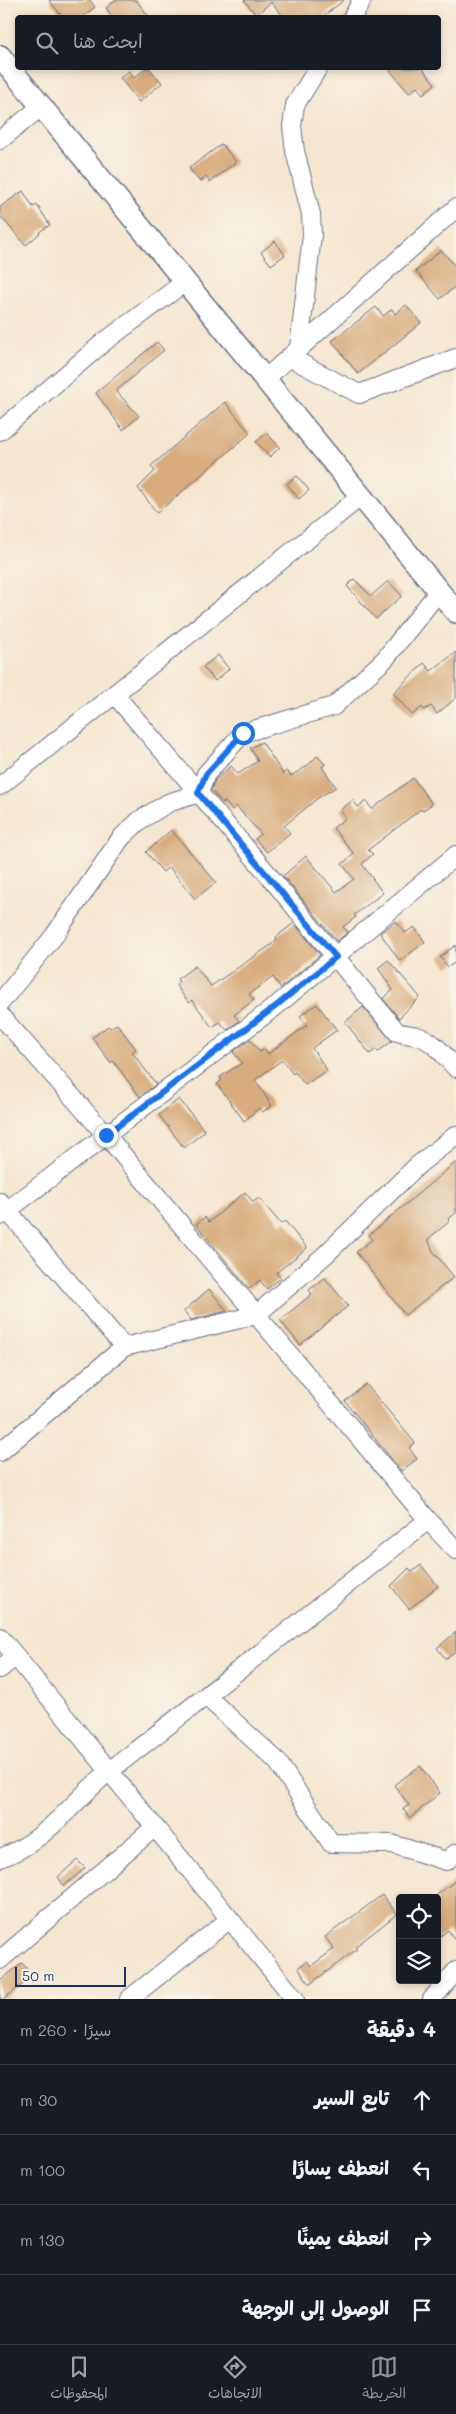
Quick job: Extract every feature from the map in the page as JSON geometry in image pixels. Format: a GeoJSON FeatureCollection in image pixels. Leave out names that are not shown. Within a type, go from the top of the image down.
{"type":"FeatureCollection","features":[{"type":"Feature","properties":{"kind":"street"},"geometry":{"type":"LineString","coordinates":[[354,15],[362,0]]}},
{"type":"Feature","properties":{"kind":"street"},"geometry":{"type":"LineString","coordinates":[[0,56],[456,612]]}},
{"type":"Feature","properties":{"kind":"street"},"geometry":{"type":"LineString","coordinates":[[294,353],[312,235],[311,214],[294,151],[292,126],[295,105],[317,70]]}},
{"type":"Feature","properties":{"kind":"street"},"geometry":{"type":"LineString","coordinates":[[0,140],[42,106]]}},
{"type":"Feature","properties":{"kind":"street"},"geometry":{"type":"LineString","coordinates":[[264,379],[456,208]]}},
{"type":"Feature","properties":{"kind":"street"},"geometry":{"type":"LineString","coordinates":[[0,431],[104,342],[185,282]]}},
{"type":"Feature","properties":{"kind":"street"},"geometry":{"type":"LineString","coordinates":[[294,353],[359,394],[456,358]]}},
{"type":"Feature","properties":{"kind":"street"},"geometry":{"type":"LineString","coordinates":[[0,786],[360,497]]}},
{"type":"Feature","properties":{"kind":"street"},"geometry":{"type":"LineString","coordinates":[[0,1004],[54,936],[121,838],[140,820],[168,803],[198,793],[206,774],[243,733],[334,706],[384,659],[439,591]]}},
{"type":"Feature","properties":{"kind":"street"},"geometry":{"type":"LineString","coordinates":[[114,695],[336,957],[397,1032],[408,1036],[421,1037],[434,1045],[456,1068]]}},
{"type":"Feature","properties":{"kind":"street"},"geometry":{"type":"LineString","coordinates":[[124,1347],[2,1210],[106,1135],[276,1006],[456,855]]}},
{"type":"Feature","properties":{"kind":"street"},"geometry":{"type":"LineString","coordinates":[[0,1015],[106,1135],[428,1520],[456,1550]]}},
{"type":"Feature","properties":{"kind":"street"},"geometry":{"type":"LineString","coordinates":[[0,1452],[124,1347],[256,1314],[325,1255],[418,1164],[456,1135]]}},
{"type":"Feature","properties":{"kind":"street"},"geometry":{"type":"LineString","coordinates":[[0,1858],[26,1847],[110,1771],[207,1697],[428,1520]]}},
{"type":"Feature","properties":{"kind":"street"},"geometry":{"type":"LineString","coordinates":[[0,1636],[295,1999]]}},
{"type":"Feature","properties":{"kind":"street"},"geometry":{"type":"LineString","coordinates":[[0,1669],[16,1656]]}},
{"type":"Feature","properties":{"kind":"street"},"geometry":{"type":"LineString","coordinates":[[207,1697],[277,1762],[331,1843],[392,1844],[446,1861],[456,1853]]}},
{"type":"Feature","properties":{"kind":"street"},"geometry":{"type":"LineString","coordinates":[[0,1960],[155,1827]]}},
{"type":"Feature","properties":{"kind":"street"},"geometry":{"type":"LineString","coordinates":[[130,1999],[230,1919]]}},
{"type":"Feature","properties":{"kind":"street"},"geometry":{"type":"LineString","coordinates":[[432,1999],[456,1971]]}},
{"type":"Feature","properties":{"kind":"building"},"geometry":{"type":"Polygon","coordinates":[[[49,0],[90,0],[95,7],[86,15],[61,15],[49,0]]]}},
{"type":"Feature","properties":{"kind":"building"},"geometry":{"type":"Polygon","coordinates":[[[115,0],[136,0],[148,15],[111,15],[106,8],[115,0]]]}},
{"type":"Feature","properties":{"kind":"building"},"geometry":{"type":"Polygon","coordinates":[[[244,0],[344,0],[325,15],[282,15],[271,2],[256,15],[244,0]]]}},
{"type":"Feature","properties":{"kind":"building"},"geometry":{"type":"Polygon","coordinates":[[[144,70],[151,70],[162,83],[139,102],[120,78],[129,71],[134,78],[144,70]]]}},
{"type":"Feature","properties":{"kind":"building"},"geometry":{"type":"Polygon","coordinates":[[[390,70],[424,70],[435,84],[423,94],[417,87],[409,93],[390,70]]]}},
{"type":"Feature","properties":{"kind":"building"},"geometry":{"type":"Polygon","coordinates":[[[222,144],[236,162],[210,182],[206,177],[200,182],[189,168],[222,144]]]}},
{"type":"Feature","properties":{"kind":"building"},"geometry":{"type":"Polygon","coordinates":[[[23,191],[33,207],[37,205],[50,225],[39,232],[26,245],[0,216],[0,207],[23,191]]]}},
{"type":"Feature","properties":{"kind":"building"},"geometry":{"type":"Polygon","coordinates":[[[275,241],[285,255],[271,265],[261,252],[275,241]]]}},
{"type":"Feature","properties":{"kind":"building"},"geometry":{"type":"Polygon","coordinates":[[[441,250],[456,267],[456,286],[440,299],[416,271],[441,250]]]}},
{"type":"Feature","properties":{"kind":"building"},"geometry":{"type":"Polygon","coordinates":[[[406,305],[421,323],[358,374],[332,341],[376,307],[383,316],[392,309],[395,314],[406,305]]]}},
{"type":"Feature","properties":{"kind":"building"},"geometry":{"type":"Polygon","coordinates":[[[157,342],[164,350],[116,391],[139,416],[123,430],[96,393],[157,342]]]}},
{"type":"Feature","properties":{"kind":"building"},"geometry":{"type":"Polygon","coordinates":[[[225,402],[250,433],[157,513],[138,488],[155,471],[151,466],[225,402]]]}},
{"type":"Feature","properties":{"kind":"building"},"geometry":{"type":"Polygon","coordinates":[[[266,433],[280,447],[270,457],[256,442],[266,433]]]}},
{"type":"Feature","properties":{"kind":"building"},"geometry":{"type":"Polygon","coordinates":[[[297,476],[309,490],[299,499],[287,484],[297,476]]]}},
{"type":"Feature","properties":{"kind":"building"},"geometry":{"type":"Polygon","coordinates":[[[354,579],[371,596],[388,581],[402,596],[376,619],[347,586],[354,579]]]}},
{"type":"Feature","properties":{"kind":"building"},"geometry":{"type":"Polygon","coordinates":[[[456,652],[456,698],[437,714],[431,706],[424,710],[422,707],[412,715],[393,693],[424,663],[431,671],[456,652]]]}},
{"type":"Feature","properties":{"kind":"building"},"geometry":{"type":"Polygon","coordinates":[[[218,655],[229,669],[215,681],[203,667],[218,655]]]}},
{"type":"Feature","properties":{"kind":"building"},"geometry":{"type":"Polygon","coordinates":[[[262,742],[283,774],[286,771],[291,776],[307,766],[317,756],[325,764],[322,767],[336,787],[318,798],[284,826],[290,833],[267,852],[255,839],[261,834],[236,806],[232,810],[211,790],[215,780],[231,766],[238,774],[258,761],[250,748],[262,742]]]}},
{"type":"Feature","properties":{"kind":"building"},"geometry":{"type":"Polygon","coordinates":[[[413,778],[432,804],[422,811],[421,809],[368,850],[373,854],[362,864],[383,893],[354,915],[356,917],[343,927],[348,932],[337,941],[283,876],[306,856],[336,892],[354,879],[342,864],[354,854],[333,828],[346,818],[340,810],[353,800],[358,807],[366,801],[372,809],[413,778]]]}},
{"type":"Feature","properties":{"kind":"building"},"geometry":{"type":"Polygon","coordinates":[[[171,830],[216,882],[195,899],[169,867],[163,872],[146,852],[171,830]]]}},
{"type":"Feature","properties":{"kind":"building"},"geometry":{"type":"Polygon","coordinates":[[[396,921],[405,933],[414,927],[425,942],[400,961],[380,933],[396,921]]]}},
{"type":"Feature","properties":{"kind":"building"},"geometry":{"type":"Polygon","coordinates":[[[294,923],[320,955],[281,988],[273,977],[249,994],[254,1000],[234,1015],[239,1021],[227,1030],[220,1022],[212,1027],[192,1000],[189,1003],[176,985],[179,982],[177,979],[195,966],[211,986],[271,945],[277,939],[276,937],[294,923]]]}},
{"type":"Feature","properties":{"kind":"building"},"geometry":{"type":"Polygon","coordinates":[[[456,945],[456,962],[448,967],[440,957],[456,945]]]}},
{"type":"Feature","properties":{"kind":"building"},"geometry":{"type":"Polygon","coordinates":[[[388,960],[420,997],[399,1018],[383,999],[393,990],[378,968],[388,960]]]}},
{"type":"Feature","properties":{"kind":"building"},"geometry":{"type":"Polygon","coordinates":[[[317,1004],[337,1030],[312,1048],[327,1070],[305,1085],[282,1060],[255,1080],[272,1106],[262,1112],[259,1108],[244,1121],[217,1084],[222,1080],[220,1077],[242,1063],[233,1052],[250,1039],[260,1052],[265,1049],[268,1054],[307,1025],[300,1016],[317,1004]]]}},
{"type":"Feature","properties":{"kind":"building"},"geometry":{"type":"Polygon","coordinates":[[[363,1007],[392,1041],[378,1052],[376,1049],[370,1054],[345,1022],[363,1007]]]}},
{"type":"Feature","properties":{"kind":"building"},"geometry":{"type":"Polygon","coordinates":[[[117,1024],[136,1049],[132,1052],[156,1084],[140,1097],[113,1061],[111,1063],[92,1038],[108,1026],[110,1028],[117,1024]]]}},
{"type":"Feature","properties":{"kind":"building"},"geometry":{"type":"Polygon","coordinates":[[[179,1099],[205,1131],[184,1148],[159,1115],[179,1099]]]}},
{"type":"Feature","properties":{"kind":"building"},"geometry":{"type":"Polygon","coordinates":[[[456,1162],[456,1213],[448,1219],[450,1221],[428,1239],[433,1251],[454,1277],[405,1315],[356,1252],[372,1240],[369,1235],[456,1162]]]}},
{"type":"Feature","properties":{"kind":"building"},"geometry":{"type":"Polygon","coordinates":[[[245,1192],[253,1202],[259,1198],[281,1224],[285,1221],[307,1248],[276,1273],[281,1278],[267,1289],[260,1280],[249,1289],[196,1224],[205,1217],[209,1222],[245,1192]]]}},
{"type":"Feature","properties":{"kind":"building"},"geometry":{"type":"Polygon","coordinates":[[[325,1278],[348,1306],[300,1345],[280,1320],[312,1294],[309,1290],[325,1278]]]}},
{"type":"Feature","properties":{"kind":"building"},"geometry":{"type":"Polygon","coordinates":[[[209,1289],[227,1311],[191,1320],[184,1311],[209,1289]]]}},
{"type":"Feature","properties":{"kind":"building"},"geometry":{"type":"Polygon","coordinates":[[[366,1384],[415,1443],[409,1448],[417,1459],[401,1471],[345,1401],[366,1384]]]}},
{"type":"Feature","properties":{"kind":"building"},"geometry":{"type":"Polygon","coordinates":[[[421,1565],[438,1586],[409,1609],[391,1586],[409,1568],[412,1572],[421,1565]]]}},
{"type":"Feature","properties":{"kind":"building"},"geometry":{"type":"Polygon","coordinates":[[[456,1632],[456,1651],[446,1659],[437,1648],[456,1632]]]}},
{"type":"Feature","properties":{"kind":"building"},"geometry":{"type":"Polygon","coordinates":[[[420,1766],[440,1793],[410,1818],[403,1809],[409,1805],[394,1785],[420,1766]]]}},
{"type":"Feature","properties":{"kind":"building"},"geometry":{"type":"Polygon","coordinates":[[[77,1860],[85,1868],[64,1886],[58,1877],[77,1860]]]}},
{"type":"Feature","properties":{"kind":"building"},"geometry":{"type":"Polygon","coordinates":[[[456,1880],[456,1941],[448,1930],[441,1936],[441,1894],[438,1894],[456,1880]]]}},
{"type":"Feature","properties":{"kind":"building"},"geometry":{"type":"Polygon","coordinates":[[[382,1895],[396,1913],[396,1915],[355,1947],[357,1949],[310,1984],[298,1968],[307,1961],[311,1966],[334,1949],[325,1937],[382,1895]]]}},
{"type":"Feature","properties":{"kind":"building"},"geometry":{"type":"Polygon","coordinates":[[[22,1963],[33,1976],[4,1999],[0,1999],[0,1981],[22,1963]]]}},
{"type":"Feature","properties":{"kind":"route"},"geometry":{"type":"LineString","coordinates":[[106,1135],[276,1006],[336,957],[198,793],[206,774],[243,733]]}}]}
